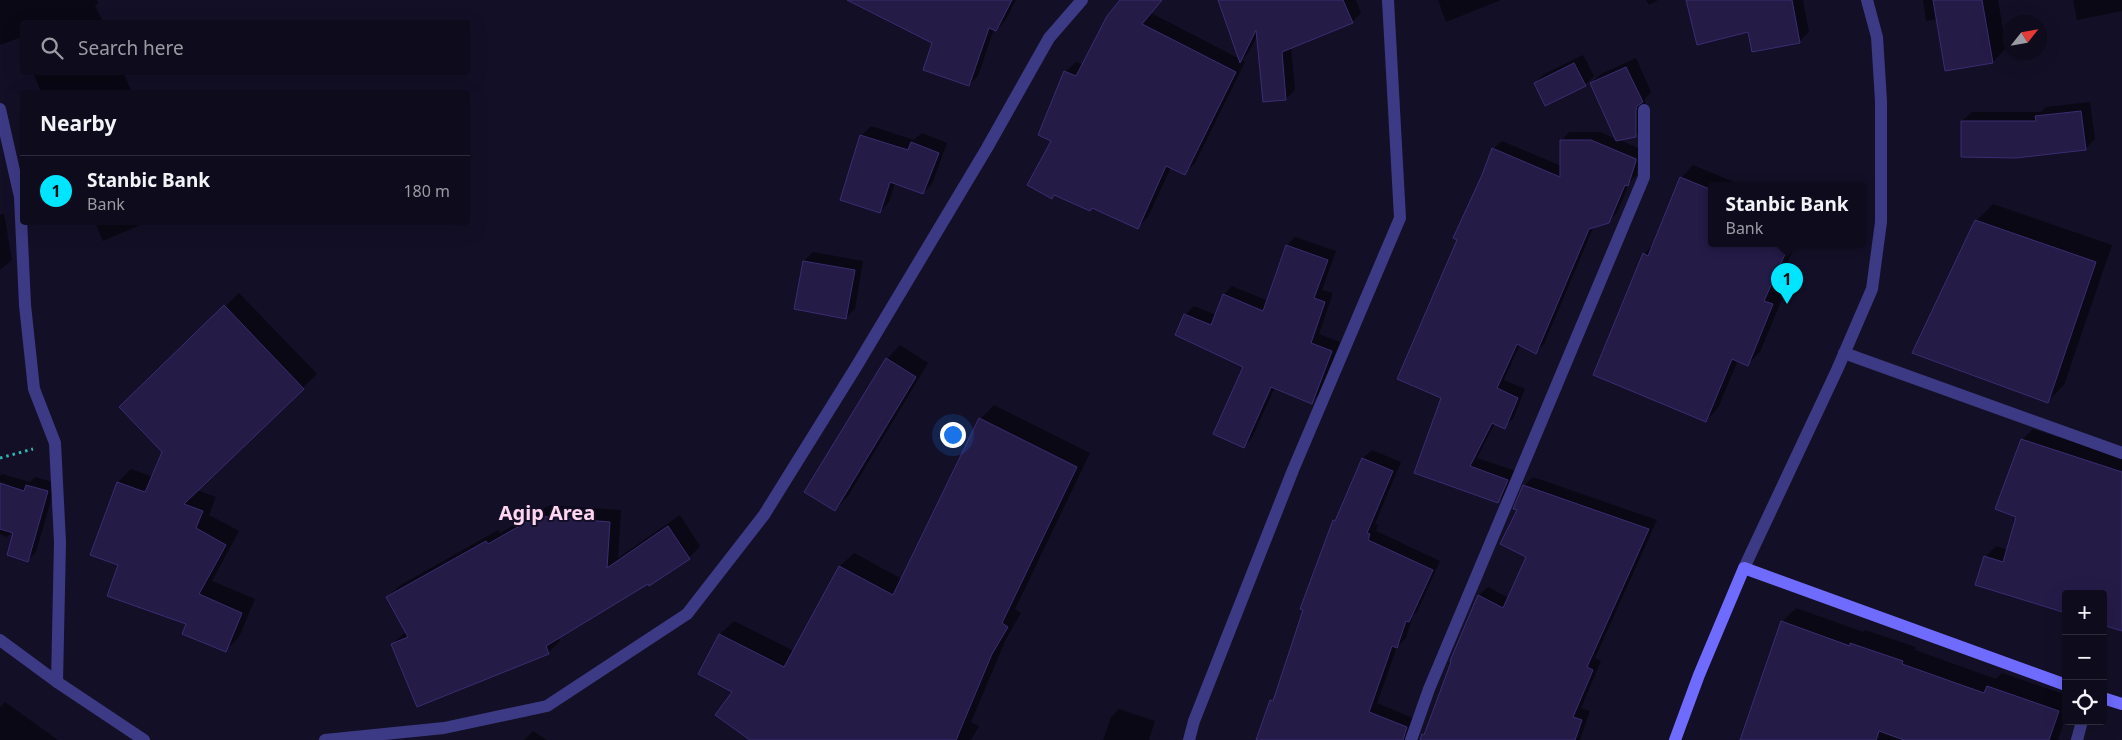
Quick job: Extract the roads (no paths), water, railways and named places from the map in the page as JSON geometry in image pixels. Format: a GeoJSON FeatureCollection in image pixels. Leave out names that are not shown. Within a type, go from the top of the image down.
{"type":"FeatureCollection","features":[{"type":"Feature","properties":{"kind":"main road"},"geometry":{"type":"LineString","coordinates":[[1675,740],[1699,676],[1744,568],[2062,684]]}},
{"type":"Feature","properties":{"kind":"main road"},"geometry":{"type":"LineString","coordinates":[[2107,699],[2122,704]]}},
{"type":"Feature","properties":{"kind":"street"},"geometry":{"type":"LineString","coordinates":[[326,740],[444,728],[547,706],[687,614],[764,515],[987,148],[1049,38],[1082,0]]}},
{"type":"Feature","properties":{"kind":"street"},"geometry":{"type":"LineString","coordinates":[[1189,740],[1194,721],[1293,470],[1400,218],[1388,0]]}},
{"type":"Feature","properties":{"kind":"street"},"geometry":{"type":"LineString","coordinates":[[1744,568],[1872,289],[1881,222],[1881,101],[1877,37],[1867,0]]}},
{"type":"Feature","properties":{"kind":"street"},"geometry":{"type":"LineString","coordinates":[[0,109],[20,197]]}},
{"type":"Feature","properties":{"kind":"street"},"geometry":{"type":"LineString","coordinates":[[1411,740],[1429,689],[1644,177],[1644,110]]}},
{"type":"Feature","properties":{"kind":"street"},"geometry":{"type":"LineString","coordinates":[[21,225],[25,305],[34,389],[55,443],[60,542],[56,682]]}},
{"type":"Feature","properties":{"kind":"street"},"geometry":{"type":"LineString","coordinates":[[1844,353],[2122,452]]}},
{"type":"Feature","properties":{"kind":"street"},"geometry":{"type":"LineString","coordinates":[[0,640],[56,682],[144,740]]}},
{"type":"Feature","properties":{"kind":"street"},"geometry":{"type":"LineString","coordinates":[[2076,740],[2081,725]]}},
{"type":"Feature","properties":{"kind":"place","name":"Stanbic Bank"},"geometry":{"type":"Point","coordinates":[1787,304]}},
{"type":"Feature","properties":{"kind":"district","name":"Agip Area"},"geometry":{"type":"Point","coordinates":[547,512]}}]}
